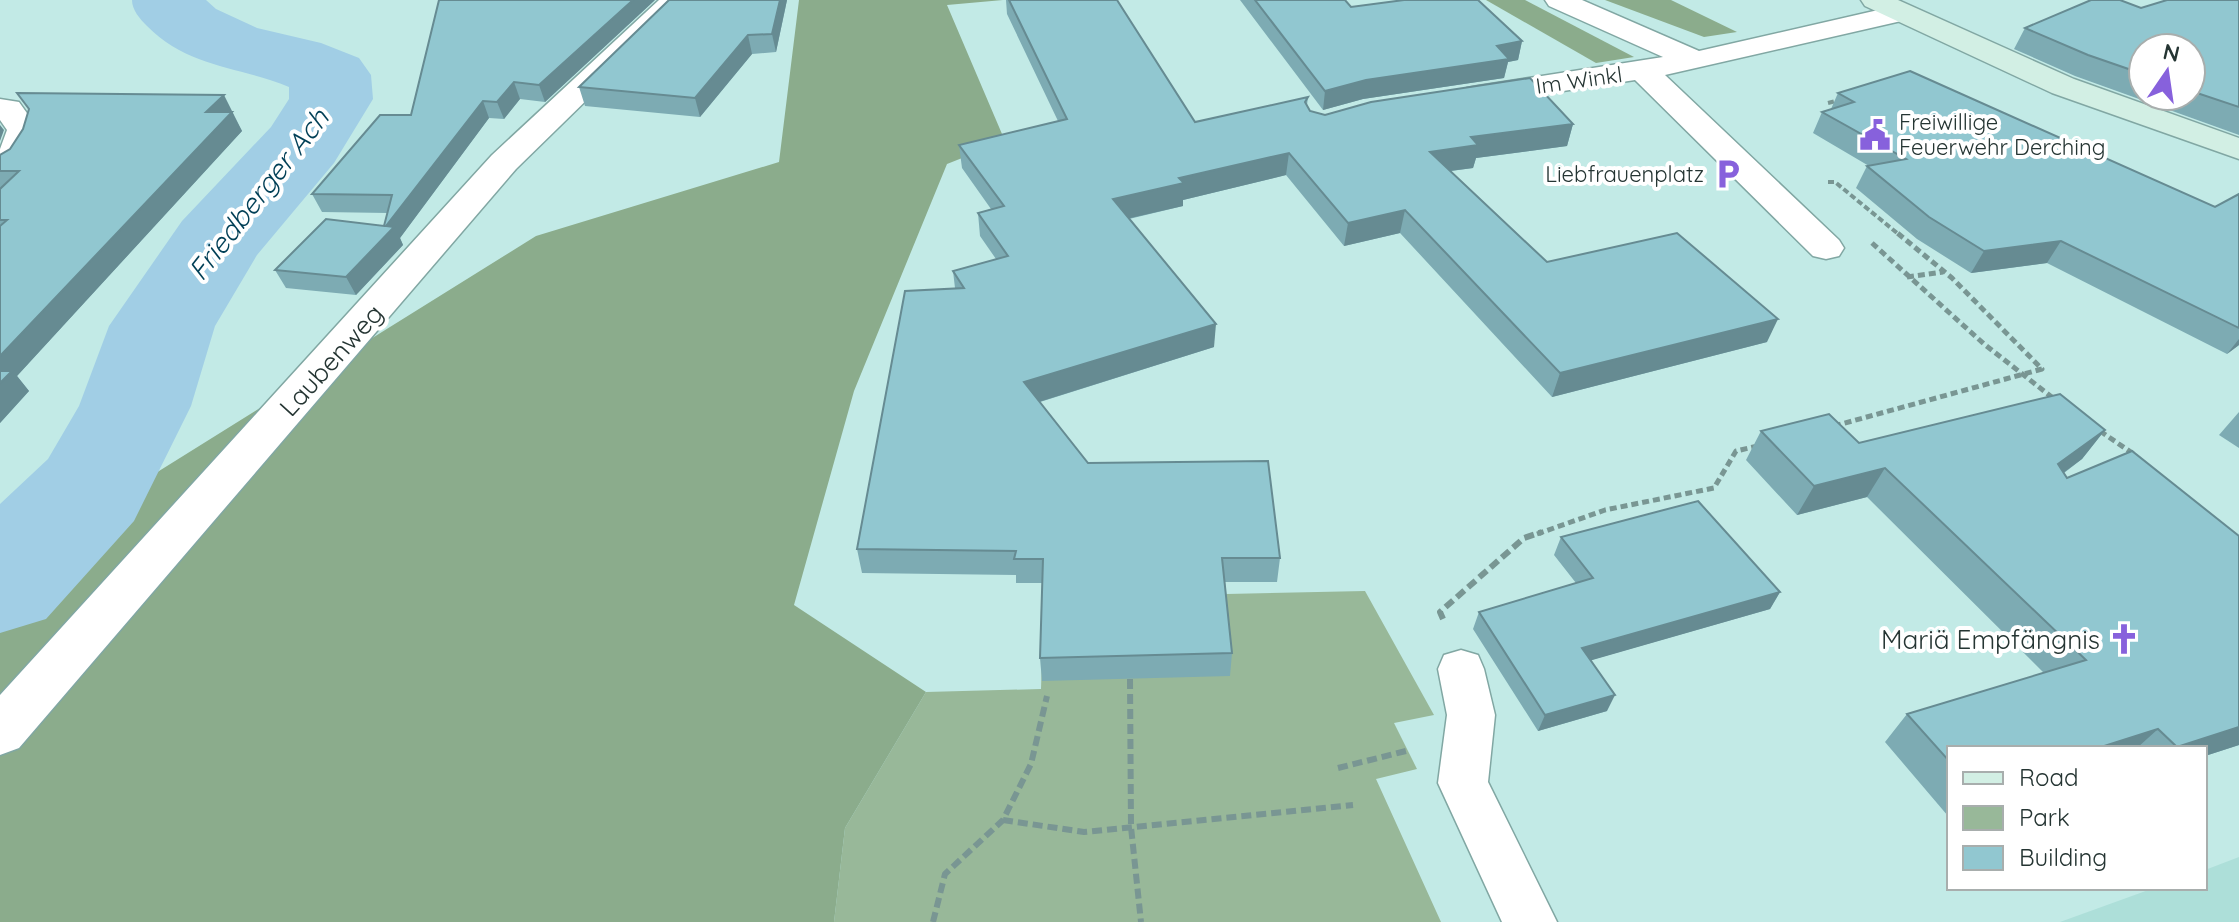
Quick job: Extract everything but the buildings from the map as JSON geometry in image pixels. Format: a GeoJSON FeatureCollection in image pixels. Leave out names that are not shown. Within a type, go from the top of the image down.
{"type":"FeatureCollection","features":[{"type":"Feature","properties":{"kind":"street","name":"Laubenweg"},"geometry":{"type":"LineString","coordinates":[[0,732],[504,162],[675,0]]}},
{"type":"Feature","properties":{"kind":"street"},"geometry":{"type":"LineString","coordinates":[[1559,0],[1696,61]]}},
{"type":"Feature","properties":{"kind":"street"},"geometry":{"type":"LineString","coordinates":[[1888,7],[2102,102],[2239,149]]}},
{"type":"Feature","properties":{"kind":"street","name":"Im Winkl"},"geometry":{"type":"LineString","coordinates":[[1455,99],[1696,61],[1888,7]]}},
{"type":"Feature","properties":{"kind":"street"},"geometry":{"type":"LineString","coordinates":[[1643,70],[1826,248]]}},
{"type":"Feature","properties":{"kind":"street"},"geometry":{"type":"LineString","coordinates":[[0,108],[8,109],[23,130],[14,156],[0,168]]}},
{"type":"Feature","properties":{"kind":"lane"},"geometry":{"type":"LineString","coordinates":[[1461,669],[1471,715],[1463,783],[1530,922]]}},
{"type":"Feature","properties":{"kind":"path"},"geometry":{"type":"LineString","coordinates":[[1828,103],[1842,100]]}},
{"type":"Feature","properties":{"kind":"path"},"geometry":{"type":"LineString","coordinates":[[1823,182],[1835,182],[1944,272],[2042,369],[1826,428]]}},
{"type":"Feature","properties":{"kind":"path"},"geometry":{"type":"LineString","coordinates":[[1882,253],[2021,376],[2057,402]]}},
{"type":"Feature","properties":{"kind":"path"},"geometry":{"type":"LineString","coordinates":[[1907,277],[1944,272]]}},
{"type":"Feature","properties":{"kind":"path"},"geometry":{"type":"LineString","coordinates":[[2094,427],[2142,461],[2131,464]]}},
{"type":"Feature","properties":{"kind":"path"},"geometry":{"type":"LineString","coordinates":[[1461,669],[1440,612],[1524,538],[1605,510],[1714,488],[1736,451],[1766,444]]}},
{"type":"Feature","properties":{"kind":"path"},"geometry":{"type":"LineString","coordinates":[[1130,679],[1131,827],[1141,922]]}},
{"type":"Feature","properties":{"kind":"path"},"geometry":{"type":"LineString","coordinates":[[933,922],[945,874],[1003,820],[1031,764],[1047,696]]}},
{"type":"Feature","properties":{"kind":"path"},"geometry":{"type":"LineString","coordinates":[[1338,768],[1408,751]]}},
{"type":"Feature","properties":{"kind":"path"},"geometry":{"type":"LineString","coordinates":[[1003,820],[1084,832],[1353,805]]}},
{"type":"Feature","properties":{"kind":"shaded area"},"geometry":{"type":"Polygon","coordinates":[[[799,0],[1003,0],[947,5],[1005,141],[947,164],[854,391],[794,605],[926,692],[845,828],[834,922],[0,922],[0,590],[42,544],[536,236],[779,162],[799,0]]]}},
{"type":"Feature","properties":{"kind":"shaded area"},"geometry":{"type":"Polygon","coordinates":[[[1486,0],[1525,0],[1634,57],[1596,63],[1486,0]]]}},
{"type":"Feature","properties":{"kind":"shaded area"},"geometry":{"type":"Polygon","coordinates":[[[1605,0],[1671,0],[1737,32],[1704,37],[1605,0]]]}},
{"type":"Feature","properties":{"kind":"shaded area"},"geometry":{"type":"Polygon","coordinates":[[[2239,857],[2239,922],[2060,922],[2148,890],[2207,890],[2207,869],[2239,857]]]}},
{"type":"Feature","properties":{"kind":"green space"},"geometry":{"type":"Polygon","coordinates":[[[1365,591],[1434,715],[1394,723],[1417,769],[1376,779],[1441,922],[834,922],[845,828],[926,692],[1041,689],[1044,598],[1365,591]]]}},
{"type":"Feature","properties":{"kind":"waterway","name":"Friedberger Ach"},"geometry":{"type":"LineString","coordinates":[[0,583],[91,490],[135,406],[162,326],[216,242],[303,144],[331,99],[330,75],[293,60],[233,47],[189,25],[169,6],[169,0]]}},
{"type":"Feature","properties":{"kind":"place","name":"Freiwillige Feuerwehr Derching"},"geometry":{"type":"Point","coordinates":[1875,135]}},
{"type":"Feature","properties":{"kind":"place","name":"Liebfrauenplatz"},"geometry":{"type":"Point","coordinates":[1728,174]}},
{"type":"Feature","properties":{"kind":"place","name":"Mariä Empfängnis"},"geometry":{"type":"Point","coordinates":[2124,639]}}]}
